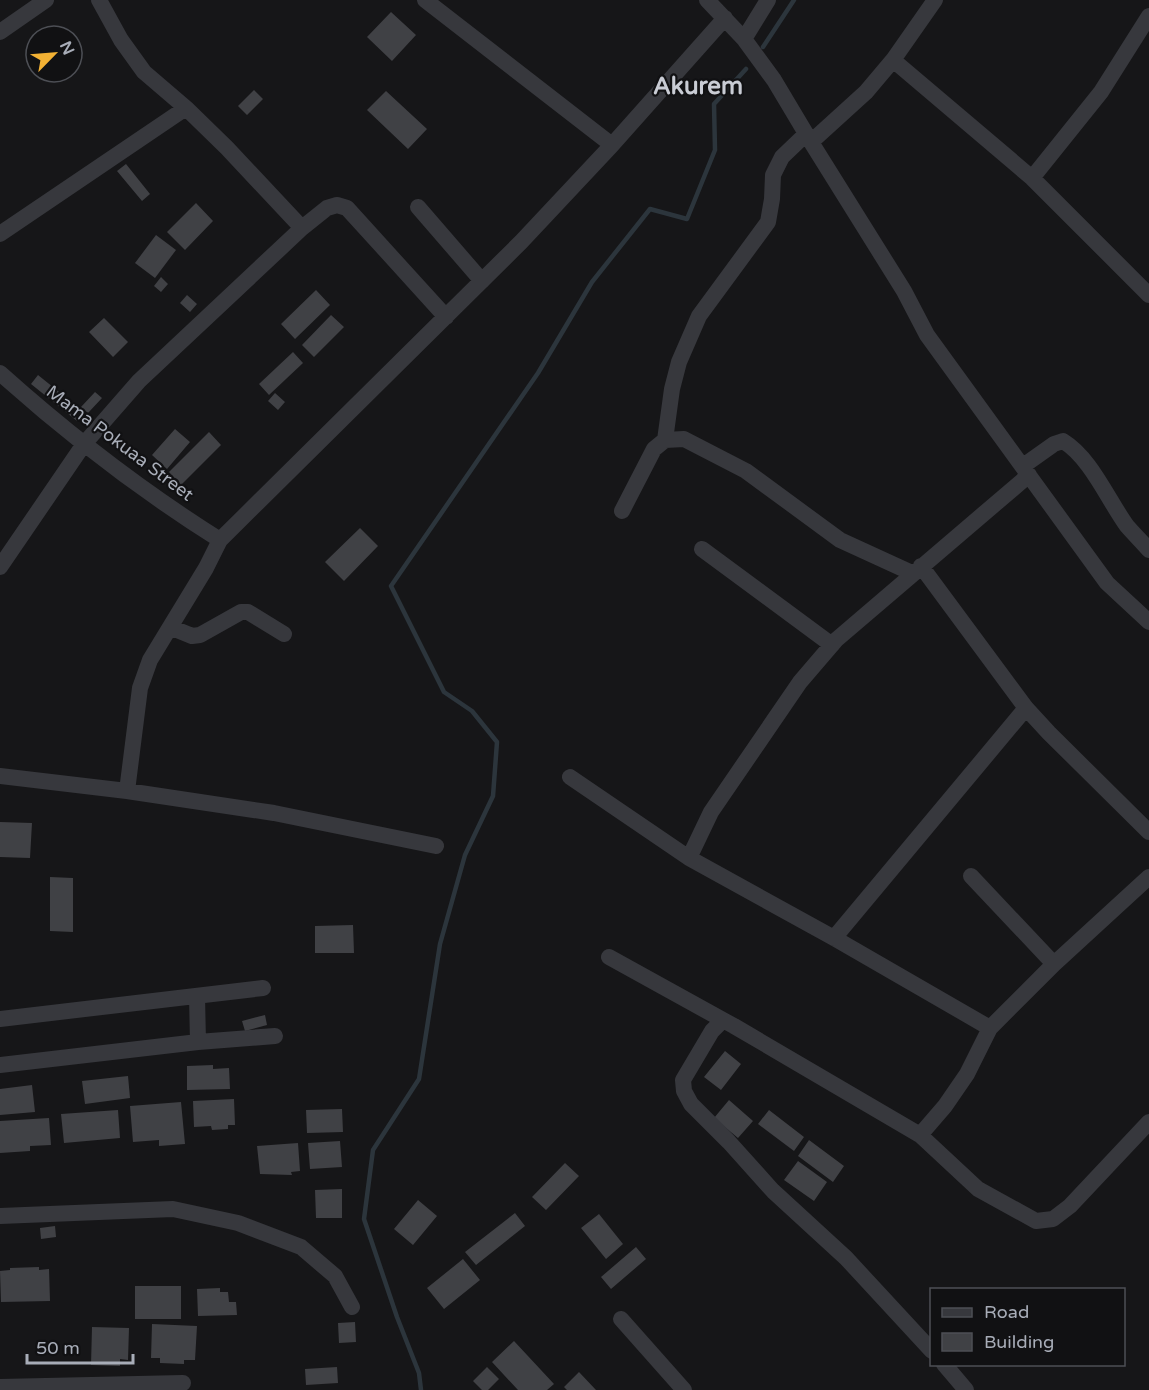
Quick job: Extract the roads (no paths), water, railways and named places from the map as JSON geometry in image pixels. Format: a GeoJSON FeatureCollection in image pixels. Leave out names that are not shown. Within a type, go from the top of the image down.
{"type":"FeatureCollection","features":[{"type":"Feature","properties":{"kind":"street"},"geometry":{"type":"LineString","coordinates":[[0,32],[46,0]]}},
{"type":"Feature","properties":{"kind":"street"},"geometry":{"type":"LineString","coordinates":[[99,0],[121,40],[144,72],[186,108],[227,148],[302,228]]}},
{"type":"Feature","properties":{"kind":"street"},"geometry":{"type":"LineString","coordinates":[[425,0],[612,145]]}},
{"type":"Feature","properties":{"kind":"street"},"geometry":{"type":"LineString","coordinates":[[706,0],[744,39],[774,80],[904,291],[927,335],[1107,583],[1149,622]]}},
{"type":"Feature","properties":{"kind":"street"},"geometry":{"type":"LineString","coordinates":[[744,39],[768,0]]}},
{"type":"Feature","properties":{"kind":"street"},"geometry":{"type":"LineString","coordinates":[[665,440],[672,388],[679,362],[699,316],[768,222],[773,175],[782,158],[866,92],[893,60],[935,0]]}},
{"type":"Feature","properties":{"kind":"street"},"geometry":{"type":"LineString","coordinates":[[1032,178],[1101,92],[1149,16]]}},
{"type":"Feature","properties":{"kind":"street"},"geometry":{"type":"LineString","coordinates":[[127,791],[140,688],[150,660],[206,568],[220,540],[482,281],[612,145],[725,18]]}},
{"type":"Feature","properties":{"kind":"street"},"geometry":{"type":"LineString","coordinates":[[893,60],[1032,178],[1149,295]]}},
{"type":"Feature","properties":{"kind":"street"},"geometry":{"type":"LineString","coordinates":[[0,234],[186,108]]}},
{"type":"Feature","properties":{"kind":"street"},"geometry":{"type":"LineString","coordinates":[[0,567],[84,444],[139,381],[302,228],[327,208],[337,205],[347,208],[447,317]]}},
{"type":"Feature","properties":{"kind":"street"},"geometry":{"type":"LineString","coordinates":[[418,207],[482,281]]}},
{"type":"Feature","properties":{"kind":"street","name":"Mama Pokuaa Street"},"geometry":{"type":"LineString","coordinates":[[0,373],[84,444],[194,524],[220,540]]}},
{"type":"Feature","properties":{"kind":"street"},"geometry":{"type":"LineString","coordinates":[[622,511],[654,449],[665,440],[684,440],[746,471],[840,540],[916,570],[1026,708],[1149,831]]}},
{"type":"Feature","properties":{"kind":"street"},"geometry":{"type":"LineString","coordinates":[[689,858],[711,812],[800,682],[836,639],[916,570],[1054,444],[1063,441],[1072,446],[1127,525],[1149,550]]}},
{"type":"Feature","properties":{"kind":"street"},"geometry":{"type":"LineString","coordinates":[[702,549],[832,645]]}},
{"type":"Feature","properties":{"kind":"street"},"geometry":{"type":"LineString","coordinates":[[170,627],[192,636],[201,635],[241,612],[248,612],[285,634]]}},
{"type":"Feature","properties":{"kind":"street"},"geometry":{"type":"LineString","coordinates":[[834,938],[1026,708]]}},
{"type":"Feature","properties":{"kind":"street"},"geometry":{"type":"LineString","coordinates":[[0,776],[127,791],[274,813],[436,846]]}},
{"type":"Feature","properties":{"kind":"street"},"geometry":{"type":"LineString","coordinates":[[570,777],[689,858],[990,1028]]}},
{"type":"Feature","properties":{"kind":"street"},"geometry":{"type":"LineString","coordinates":[[971,876],[1054,964]]}},
{"type":"Feature","properties":{"kind":"street"},"geometry":{"type":"LineString","coordinates":[[920,1135],[945,1106],[967,1074],[990,1028],[1054,964],[1149,877]]}},
{"type":"Feature","properties":{"kind":"street"},"geometry":{"type":"LineString","coordinates":[[609,957],[723,1020],[920,1135],[978,1189],[1036,1221],[1053,1219],[1070,1206],[1149,1122]]}},
{"type":"Feature","properties":{"kind":"street"},"geometry":{"type":"LineString","coordinates":[[0,1019],[263,988]]}},
{"type":"Feature","properties":{"kind":"street"},"geometry":{"type":"LineString","coordinates":[[196,996],[198,1042]]}},
{"type":"Feature","properties":{"kind":"street"},"geometry":{"type":"LineString","coordinates":[[723,1020],[712,1031],[683,1080],[684,1091],[691,1104],[773,1191],[846,1258],[930,1349]]}},
{"type":"Feature","properties":{"kind":"street"},"geometry":{"type":"LineString","coordinates":[[0,1065],[198,1042],[276,1036]]}},
{"type":"Feature","properties":{"kind":"street"},"geometry":{"type":"LineString","coordinates":[[0,1216],[173,1209],[238,1223],[301,1247],[335,1276],[352,1307]]}},
{"type":"Feature","properties":{"kind":"street"},"geometry":{"type":"LineString","coordinates":[[621,1319],[684,1390]]}},
{"type":"Feature","properties":{"kind":"street"},"geometry":{"type":"LineString","coordinates":[[945,1366],[966,1390]]}},
{"type":"Feature","properties":{"kind":"street"},"geometry":{"type":"LineString","coordinates":[[0,1387],[183,1383]]}},
{"type":"Feature","properties":{"kind":"waterway"},"geometry":{"type":"LineString","coordinates":[[763,47],[794,0]]}},
{"type":"Feature","properties":{"kind":"waterway"},"geometry":{"type":"LineString","coordinates":[[421,1390],[419,1373],[397,1317],[364,1219],[373,1150],[419,1079],[440,944],[465,855],[493,796],[497,742],[472,711],[444,692],[391,586],[538,373],[592,282],[650,209],[687,219],[715,150],[714,104],[746,69]]}},
{"type":"Feature","properties":{"kind":"district","name":"Akurem"},"geometry":{"type":"Point","coordinates":[698,86]}}]}
